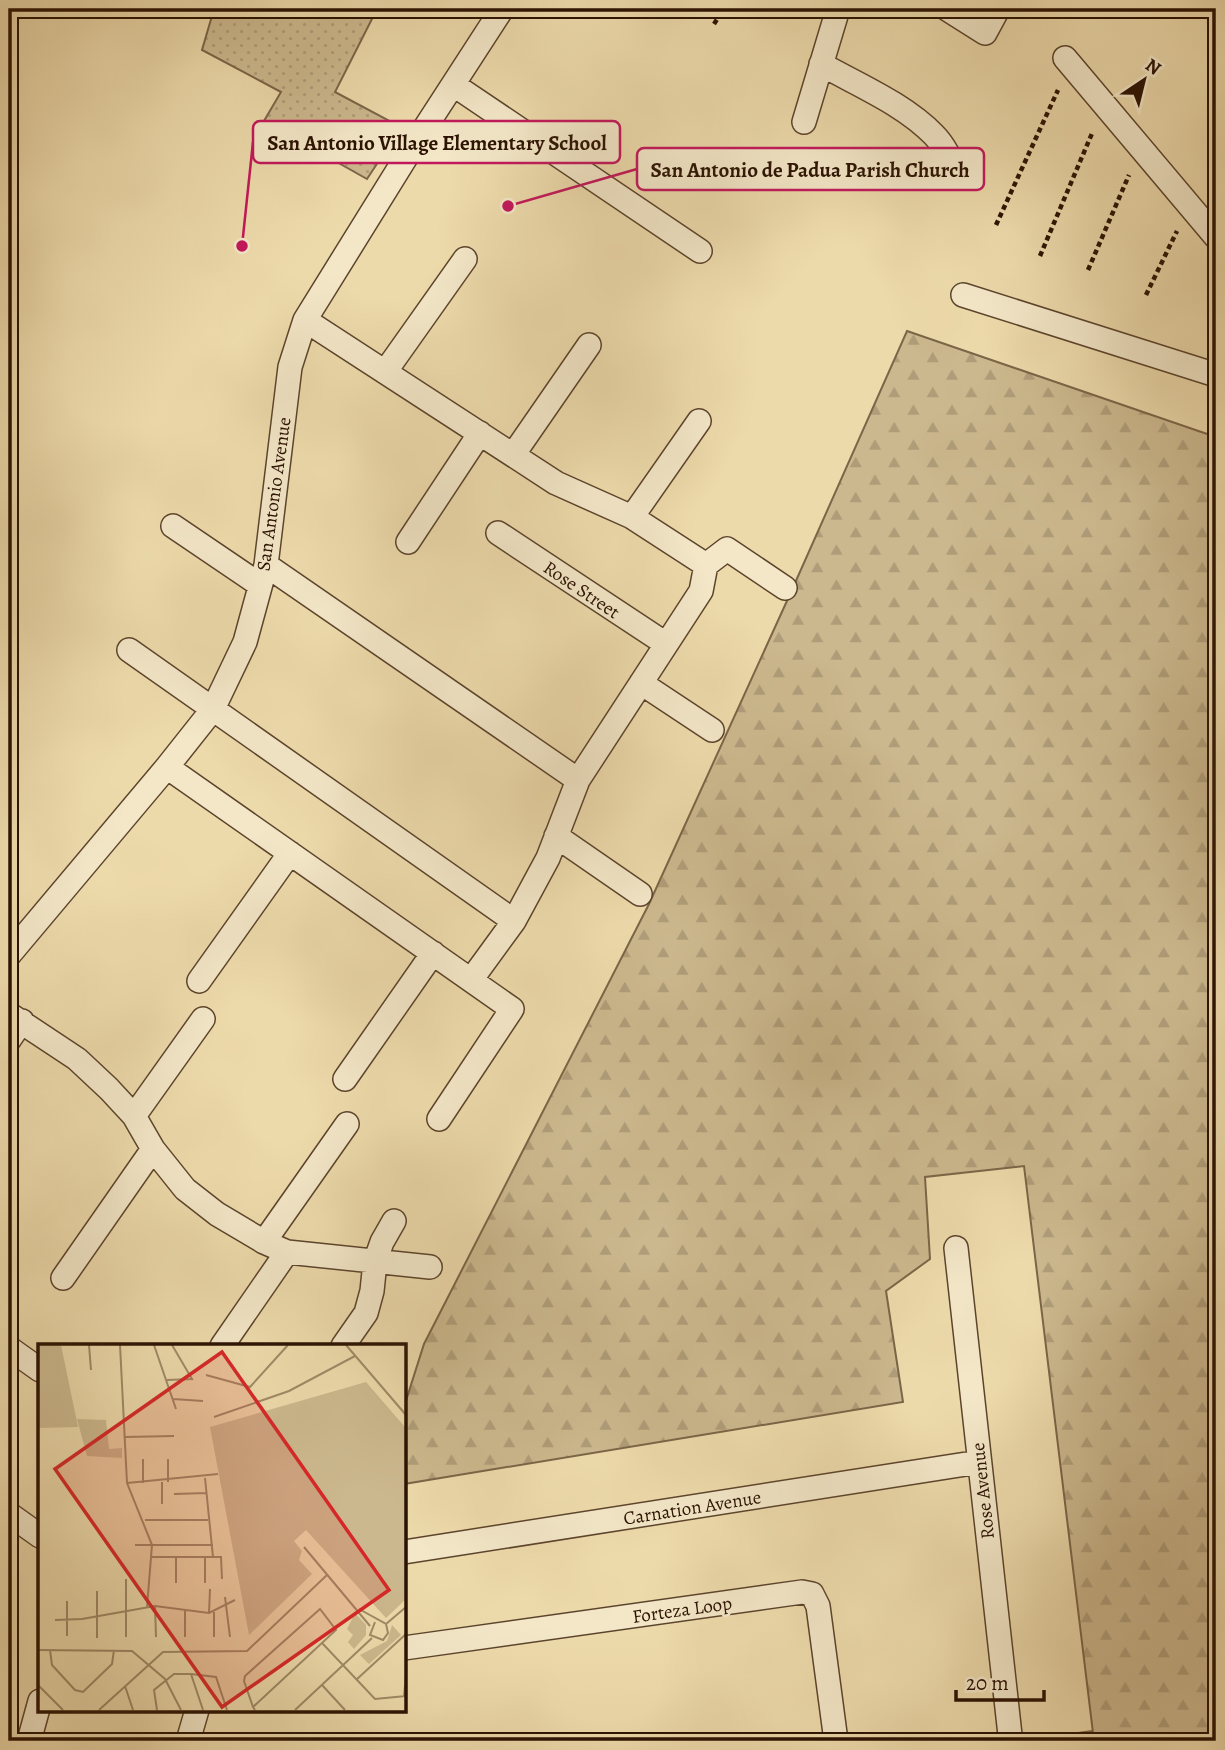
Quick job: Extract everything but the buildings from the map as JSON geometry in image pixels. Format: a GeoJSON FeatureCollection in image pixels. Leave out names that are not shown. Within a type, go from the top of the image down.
{"type":"FeatureCollection","features":[{"type":"Feature","properties":{"kind":"street","name":"San Antonio Avenue"},"geometry":{"type":"LineString","coordinates":[[9,955],[213,709],[245,642],[263,575],[290,367],[305,320],[502,9]]}},
{"type":"Feature","properties":{"kind":"street"},"geometry":{"type":"LineString","coordinates":[[804,122],[838,9]]}},
{"type":"Feature","properties":{"kind":"street"},"geometry":{"type":"LineString","coordinates":[[947,9],[985,33],[998,9]]}},
{"type":"Feature","properties":{"kind":"street"},"geometry":{"type":"LineString","coordinates":[[1067,61],[1216,237]]}},
{"type":"Feature","properties":{"kind":"street"},"geometry":{"type":"LineString","coordinates":[[821,64],[900,107],[934,135],[949,155],[959,178]]}},
{"type":"Feature","properties":{"kind":"street"},"geometry":{"type":"LineString","coordinates":[[454,85],[700,251]]}},
{"type":"Feature","properties":{"kind":"street"},"geometry":{"type":"LineString","coordinates":[[384,372],[465,259]]}},
{"type":"Feature","properties":{"kind":"street"},"geometry":{"type":"LineString","coordinates":[[962,295],[1216,375]]}},
{"type":"Feature","properties":{"kind":"street"},"geometry":{"type":"LineString","coordinates":[[305,320],[556,483],[632,517],[706,565]]}},
{"type":"Feature","properties":{"kind":"street"},"geometry":{"type":"LineString","coordinates":[[513,455],[589,345]]}},
{"type":"Feature","properties":{"kind":"street"},"geometry":{"type":"LineString","coordinates":[[632,517],[699,421]]}},
{"type":"Feature","properties":{"kind":"street"},"geometry":{"type":"LineString","coordinates":[[408,542],[480,433]]}},
{"type":"Feature","properties":{"kind":"street"},"geometry":{"type":"LineString","coordinates":[[173,526],[263,575],[578,780]]}},
{"type":"Feature","properties":{"kind":"street","name":"Rose Street"},"geometry":{"type":"LineString","coordinates":[[498,533],[666,645]]}},
{"type":"Feature","properties":{"kind":"street"},"geometry":{"type":"LineString","coordinates":[[471,980],[514,921],[548,858],[578,780],[701,591],[706,565],[727,549],[785,587]]}},
{"type":"Feature","properties":{"kind":"street"},"geometry":{"type":"LineString","coordinates":[[129,650],[514,921]]}},
{"type":"Feature","properties":{"kind":"street"},"geometry":{"type":"LineString","coordinates":[[641,683],[712,730]]}},
{"type":"Feature","properties":{"kind":"street"},"geometry":{"type":"LineString","coordinates":[[167,767],[512,1009],[439,1119]]}},
{"type":"Feature","properties":{"kind":"street"},"geometry":{"type":"LineString","coordinates":[[556,836],[640,894]]}},
{"type":"Feature","properties":{"kind":"street"},"geometry":{"type":"LineString","coordinates":[[199,981],[290,853]]}},
{"type":"Feature","properties":{"kind":"street"},"geometry":{"type":"LineString","coordinates":[[345,1079],[433,953]]}},
{"type":"Feature","properties":{"kind":"street"},"geometry":{"type":"LineString","coordinates":[[134,1115],[203,1018]]}},
{"type":"Feature","properties":{"kind":"street"},"geometry":{"type":"LineString","coordinates":[[13,1025],[76,1059],[134,1115],[153,1149],[185,1189],[216,1214],[264,1242],[287,1252],[430,1267]]}},
{"type":"Feature","properties":{"kind":"street"},"geometry":{"type":"LineString","coordinates":[[264,1242],[347,1124]]}},
{"type":"Feature","properties":{"kind":"street"},"geometry":{"type":"LineString","coordinates":[[63,1278],[153,1149]]}},
{"type":"Feature","properties":{"kind":"street"},"geometry":{"type":"LineString","coordinates":[[344,1344],[366,1313],[372,1291],[374,1262],[394,1221]]}},
{"type":"Feature","properties":{"kind":"street","name":"Rose Avenue"},"geometry":{"type":"LineString","coordinates":[[956,1248],[1011,1739]]}},
{"type":"Feature","properties":{"kind":"street"},"geometry":{"type":"LineString","coordinates":[[223,1344],[287,1252]]}},
{"type":"Feature","properties":{"kind":"street"},"geometry":{"type":"LineString","coordinates":[[9,1348],[38,1369]]}},
{"type":"Feature","properties":{"kind":"street","name":"Carnation Avenue"},"geometry":{"type":"LineString","coordinates":[[406,1552],[979,1462]]}},
{"type":"Feature","properties":{"kind":"street"},"geometry":{"type":"LineString","coordinates":[[9,1514],[38,1535]]}},
{"type":"Feature","properties":{"kind":"street","name":"Forteza Loop"},"geometry":{"type":"LineString","coordinates":[[406,1648],[802,1592],[812,1594],[818,1606],[836,1741]]}},
{"type":"Feature","properties":{"kind":"street"},"geometry":{"type":"LineString","coordinates":[[29,1741],[38,1708]]}},
{"type":"Feature","properties":{"kind":"street"},"geometry":{"type":"LineString","coordinates":[[188,1741],[196,1712]]}},
{"type":"Feature","properties":{"kind":"path"},"geometry":{"type":"LineString","coordinates":[[713,24],[724,9]]}},
{"type":"Feature","properties":{"kind":"path"},"geometry":{"type":"LineString","coordinates":[[996,225],[1067,61]]}},
{"type":"Feature","properties":{"kind":"path"},"geometry":{"type":"LineString","coordinates":[[1040,256],[1104,105]]}},
{"type":"Feature","properties":{"kind":"path"},"geometry":{"type":"LineString","coordinates":[[1088,270],[1141,148]]}},
{"type":"Feature","properties":{"kind":"path"},"geometry":{"type":"LineString","coordinates":[[1146,295],[1189,205]]}},
{"type":"Feature","properties":{"kind":"green space"},"geometry":{"type":"Polygon","coordinates":[[[214,9],[377,9],[335,92],[401,127],[367,179],[264,121],[281,92],[202,50],[214,9]]]}},
{"type":"Feature","properties":{"kind":"green space"},"geometry":{"type":"Polygon","coordinates":[[[907,331],[1216,437],[1216,1741],[1094,1741],[1024,1166],[925,1177],[930,1259],[886,1291],[903,1402],[406,1484],[406,1401],[424,1344],[649,904],[907,331]]]}},
{"type":"Feature","properties":{"kind":"green space"},"geometry":{"type":"Polygon","coordinates":[[[1093,1731],[1094,1741],[1043,1741],[1042,1738],[1093,1731]]]}},
{"type":"Feature","properties":{"kind":"place","name":"San Antonio de Padua Parish Church"},"geometry":{"type":"Point","coordinates":[508,206]}},
{"type":"Feature","properties":{"kind":"place","name":"San Antonio Village Elementary School"},"geometry":{"type":"Point","coordinates":[242,246]}}]}
